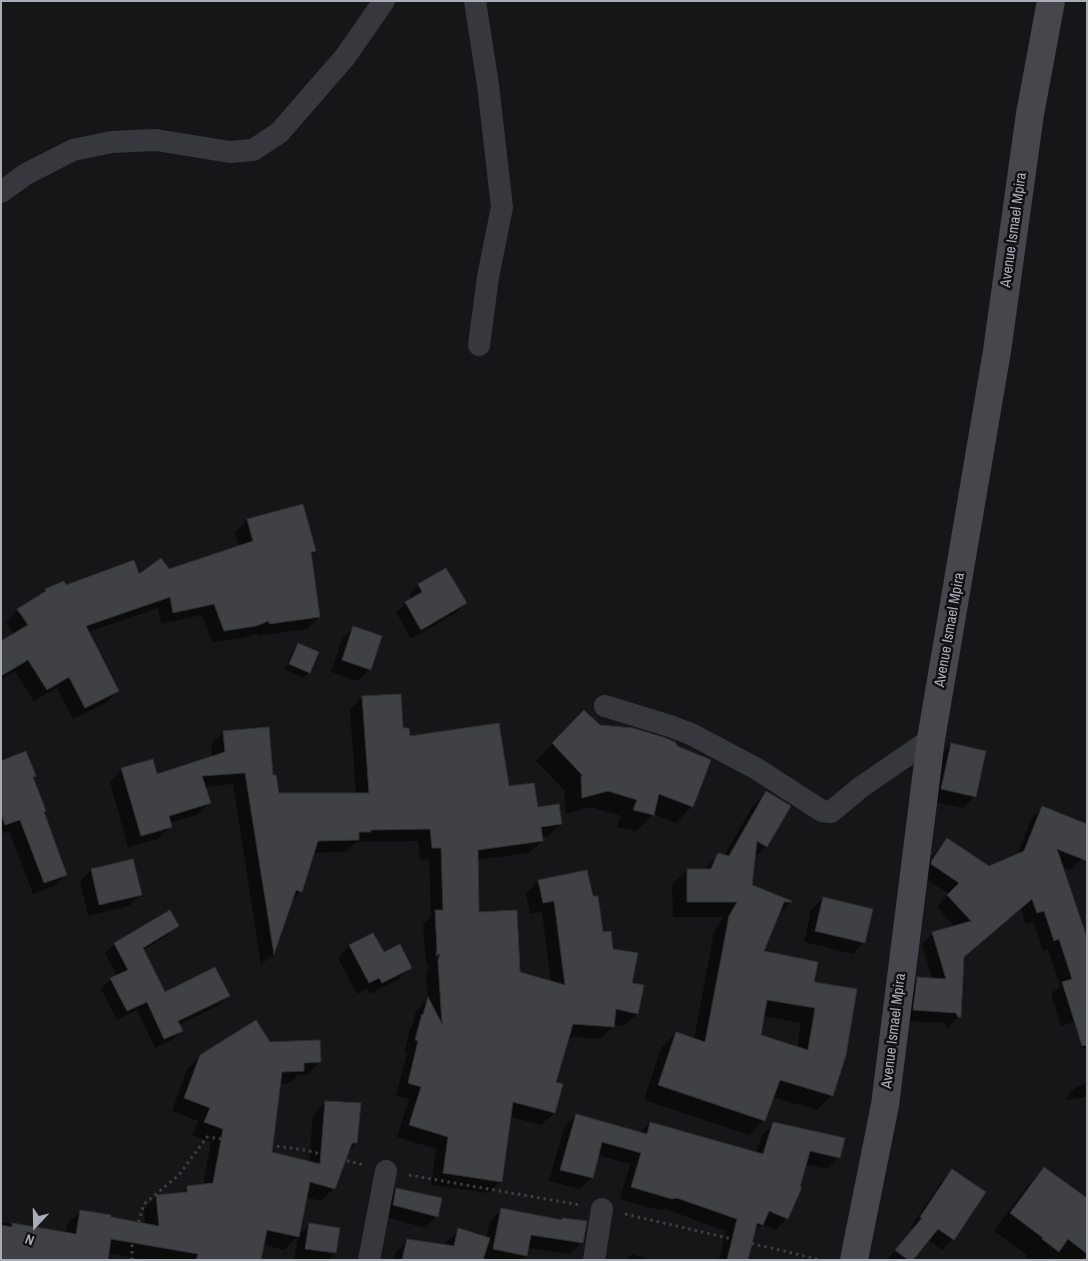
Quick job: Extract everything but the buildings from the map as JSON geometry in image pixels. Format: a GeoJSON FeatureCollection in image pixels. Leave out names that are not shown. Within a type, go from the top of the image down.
{"type":"FeatureCollection","features":[{"type":"Feature","properties":{"kind":"main road","name":"Avenue Ismael Mpira"},"geometry":{"type":"LineString","coordinates":[[854,1260],[885,1105],[931,739],[997,351],[1030,114],[1051,1]]}},
{"type":"Feature","properties":{"kind":"street"},"geometry":{"type":"LineString","coordinates":[[1,192],[26,174],[73,150],[112,142],[156,140],[230,152],[253,150],[279,134],[345,57],[384,1]]}},
{"type":"Feature","properties":{"kind":"street"},"geometry":{"type":"LineString","coordinates":[[475,1],[488,85],[502,207],[488,277],[479,344]]}},
{"type":"Feature","properties":{"kind":"street"},"geometry":{"type":"LineString","coordinates":[[605,706],[691,734],[757,769],[822,811],[831,812],[862,787],[931,739]]}},
{"type":"Feature","properties":{"kind":"street"},"geometry":{"type":"LineString","coordinates":[[369,1260],[386,1171]]}},
{"type":"Feature","properties":{"kind":"street"},"geometry":{"type":"LineString","coordinates":[[594,1260],[602,1209]]}},
{"type":"Feature","properties":{"kind":"path"},"geometry":{"type":"LineString","coordinates":[[132,1260],[132,1242],[144,1204],[179,1175],[207,1136],[305,1150],[386,1171],[602,1209],[822,1260]]}}]}
